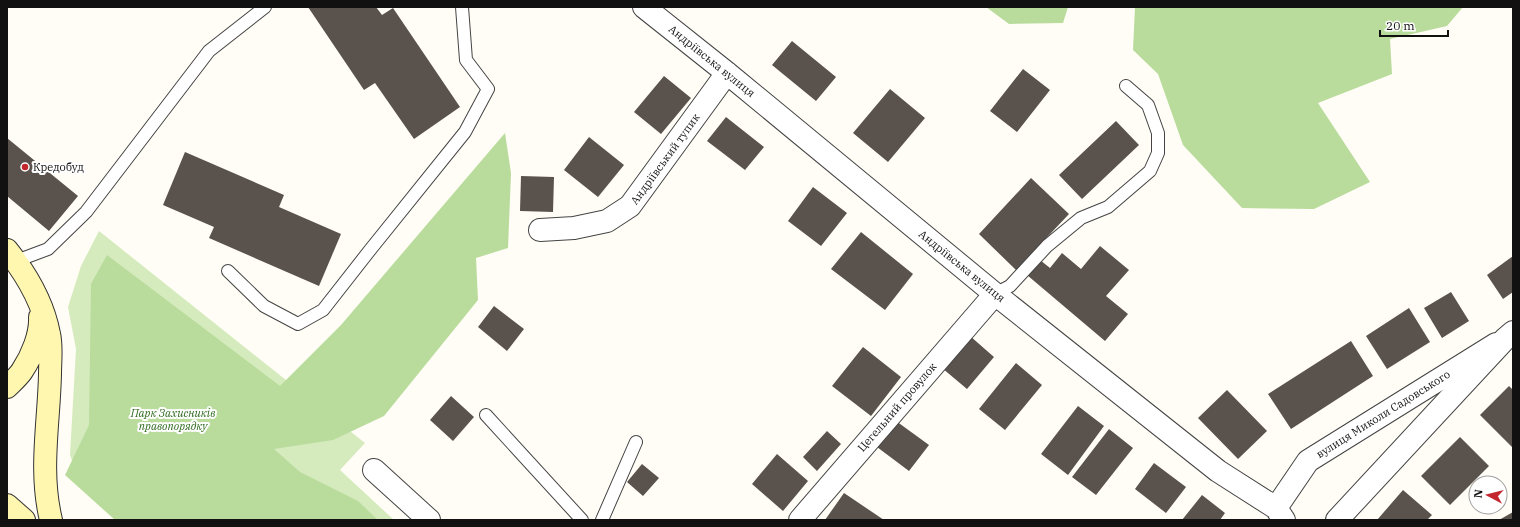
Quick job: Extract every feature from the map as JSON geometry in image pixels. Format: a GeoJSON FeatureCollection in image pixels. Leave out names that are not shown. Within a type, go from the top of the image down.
{"type":"FeatureCollection","features":[{"type":"Feature","properties":{"kind":"main road"},"geometry":{"type":"LineString","coordinates":[[12,256],[27,276],[40,301],[50,335],[49,398],[44,452],[47,500],[51,520]]}},
{"type":"Feature","properties":{"kind":"main road"},"geometry":{"type":"LineString","coordinates":[[7,387],[22,371],[33,350],[40,323],[40,301]]}},
{"type":"Feature","properties":{"kind":"main road"},"geometry":{"type":"LineString","coordinates":[[7,505],[24,520]]}},
{"type":"Feature","properties":{"kind":"street","name":"Андріївська вулиця"},"geometry":{"type":"LineString","coordinates":[[644,7],[727,73],[995,294],[1218,471],[1280,514]]}},
{"type":"Feature","properties":{"kind":"street","name":"Андріївський тупик"},"geometry":{"type":"LineString","coordinates":[[540,230],[574,228],[607,222],[630,206],[727,73]]}},
{"type":"Feature","properties":{"kind":"street","name":"Цегельний провулок"},"geometry":{"type":"LineString","coordinates":[[800,520],[995,294]]}},
{"type":"Feature","properties":{"kind":"street","name":"вулиця Миколи Садовського"},"geometry":{"type":"LineString","coordinates":[[1280,514],[1308,460],[1509,335]]}},
{"type":"Feature","properties":{"kind":"street","name":"вулиця Миколи Садовського"},"geometry":{"type":"LineString","coordinates":[[1337,520],[1509,335]]}},
{"type":"Feature","properties":{"kind":"street"},"geometry":{"type":"LineString","coordinates":[[374,470],[429,520]]}},
{"type":"Feature","properties":{"kind":"lane"},"geometry":{"type":"LineString","coordinates":[[12,256],[48,249],[86,212],[209,51],[265,7]]}},
{"type":"Feature","properties":{"kind":"lane"},"geometry":{"type":"LineString","coordinates":[[228,271],[264,306],[298,324],[323,310],[465,132],[488,89],[466,60],[462,7]]}},
{"type":"Feature","properties":{"kind":"lane"},"geometry":{"type":"LineString","coordinates":[[995,294],[1010,286],[1047,246],[1081,218],[1108,207],[1150,171],[1158,153],[1158,133],[1148,105],[1126,86]]}},
{"type":"Feature","properties":{"kind":"lane"},"geometry":{"type":"LineString","coordinates":[[486,416],[582,520]]}},
{"type":"Feature","properties":{"kind":"lane"},"geometry":{"type":"LineString","coordinates":[[602,520],[636,442]]}},
{"type":"Feature","properties":{"kind":"green space"},"geometry":{"type":"Polygon","coordinates":[[[986,7],[1068,7],[1063,23],[1009,24],[986,7]]]}},
{"type":"Feature","properties":{"kind":"green space"},"geometry":{"type":"Polygon","coordinates":[[[1135,7],[1463,7],[1447,26],[1390,39],[1392,74],[1318,103],[1370,182],[1314,209],[1242,208],[1183,145],[1158,74],[1133,50],[1135,7]]]}},
{"type":"Feature","properties":{"kind":"green space","name":"Парк Захисників правопорядку"},"geometry":{"type":"Polygon","coordinates":[[[505,133],[511,173],[508,248],[476,258],[478,300],[384,416],[333,440],[274,449],[300,472],[358,501],[378,520],[115,520],[65,475],[89,425],[91,284],[107,255],[280,386],[341,325],[505,133]]]}},
{"type":"Feature","properties":{"kind":"green space","name":"Парк Захисників правопорядку"},"geometry":{"type":"Polygon","coordinates":[[[99,231],[365,443],[340,470],[394,520],[128,520],[76,472],[70,455],[76,349],[68,307],[81,266],[99,231]]]}},
{"type":"Feature","properties":{"kind":"building"},"geometry":{"type":"Polygon","coordinates":[[[308,7],[376,7],[382,15],[393,8],[460,107],[414,139],[375,83],[364,90],[308,7]]]}},
{"type":"Feature","properties":{"kind":"building"},"geometry":{"type":"Polygon","coordinates":[[[792,41],[836,77],[816,101],[772,65],[792,41]]]}},
{"type":"Feature","properties":{"kind":"building"},"geometry":{"type":"Polygon","coordinates":[[[1023,69],[1050,90],[1017,132],[990,111],[1023,69]]]}},
{"type":"Feature","properties":{"kind":"building"},"geometry":{"type":"Polygon","coordinates":[[[664,76],[691,98],[661,134],[634,112],[664,76]]]}},
{"type":"Feature","properties":{"kind":"building"},"geometry":{"type":"Polygon","coordinates":[[[890,89],[925,118],[888,162],[853,133],[890,89]]]}},
{"type":"Feature","properties":{"kind":"building"},"geometry":{"type":"Polygon","coordinates":[[[726,117],[764,147],[745,170],[707,141],[726,117]]]}},
{"type":"Feature","properties":{"kind":"building"},"geometry":{"type":"Polygon","coordinates":[[[1116,121],[1139,145],[1082,199],[1059,175],[1116,121]]]}},
{"type":"Feature","properties":{"kind":"building"},"geometry":{"type":"Polygon","coordinates":[[[589,137],[624,165],[598,197],[564,170],[589,137]]]}},
{"type":"Feature","properties":{"kind":"building","name":"Кредобуд"},"geometry":{"type":"Polygon","coordinates":[[[7,138],[78,196],[49,231],[7,196],[7,138]]]}},
{"type":"Feature","properties":{"kind":"building"},"geometry":{"type":"Polygon","coordinates":[[[185,152],[284,195],[279,207],[341,234],[319,286],[209,238],[214,227],[163,205],[185,152]]]}},
{"type":"Feature","properties":{"kind":"building"},"geometry":{"type":"Polygon","coordinates":[[[521,176],[554,177],[553,212],[520,211],[521,176]]]}},
{"type":"Feature","properties":{"kind":"building"},"geometry":{"type":"Polygon","coordinates":[[[1031,178],[1069,214],[1016,270],[979,234],[1031,178]]]}},
{"type":"Feature","properties":{"kind":"building"},"geometry":{"type":"Polygon","coordinates":[[[813,187],[847,213],[821,246],[788,221],[813,187]]]}},
{"type":"Feature","properties":{"kind":"building"},"geometry":{"type":"Polygon","coordinates":[[[861,232],[913,274],[885,310],[831,269],[861,232]]]}},
{"type":"Feature","properties":{"kind":"building"},"geometry":{"type":"Polygon","coordinates":[[[1100,246],[1129,270],[1106,296],[1128,314],[1105,341],[1027,275],[1040,260],[1050,268],[1062,253],[1081,269],[1100,246]]]}},
{"type":"Feature","properties":{"kind":"building"},"geometry":{"type":"Polygon","coordinates":[[[1513,256],[1513,292],[1503,299],[1487,275],[1513,256]]]}},
{"type":"Feature","properties":{"kind":"building"},"geometry":{"type":"Polygon","coordinates":[[[1451,292],[1469,321],[1442,338],[1424,308],[1451,292]]]}},
{"type":"Feature","properties":{"kind":"building"},"geometry":{"type":"Polygon","coordinates":[[[494,306],[524,329],[507,351],[478,327],[494,306]]]}},
{"type":"Feature","properties":{"kind":"building"},"geometry":{"type":"Polygon","coordinates":[[[1409,308],[1430,342],[1387,369],[1366,336],[1409,308]]]}},
{"type":"Feature","properties":{"kind":"building"},"geometry":{"type":"Polygon","coordinates":[[[970,336],[994,357],[967,389],[942,368],[970,336]]]}},
{"type":"Feature","properties":{"kind":"building"},"geometry":{"type":"Polygon","coordinates":[[[1351,341],[1373,376],[1291,429],[1268,394],[1351,341]]]}},
{"type":"Feature","properties":{"kind":"building"},"geometry":{"type":"Polygon","coordinates":[[[863,347],[901,377],[871,416],[832,386],[863,347]]]}},
{"type":"Feature","properties":{"kind":"building"},"geometry":{"type":"Polygon","coordinates":[[[1016,363],[1042,385],[1005,430],[979,409],[1016,363]]]}},
{"type":"Feature","properties":{"kind":"building"},"geometry":{"type":"Polygon","coordinates":[[[1509,386],[1513,390],[1513,448],[1480,415],[1509,386]]]}},
{"type":"Feature","properties":{"kind":"building"},"geometry":{"type":"Polygon","coordinates":[[[1227,390],[1267,431],[1238,459],[1198,418],[1227,390]]]}},
{"type":"Feature","properties":{"kind":"building"},"geometry":{"type":"Polygon","coordinates":[[[451,396],[474,417],[453,441],[430,420],[451,396]]]}},
{"type":"Feature","properties":{"kind":"building"},"geometry":{"type":"Polygon","coordinates":[[[1078,406],[1104,426],[1068,475],[1041,454],[1078,406]]]}},
{"type":"Feature","properties":{"kind":"building"},"geometry":{"type":"Polygon","coordinates":[[[896,421],[929,445],[909,471],[877,447],[896,421]]]}},
{"type":"Feature","properties":{"kind":"building"},"geometry":{"type":"Polygon","coordinates":[[[1109,429],[1133,448],[1096,495],[1072,477],[1109,429]]]}},
{"type":"Feature","properties":{"kind":"building"},"geometry":{"type":"Polygon","coordinates":[[[827,431],[841,444],[817,471],[803,457],[827,431]]]}},
{"type":"Feature","properties":{"kind":"building"},"geometry":{"type":"Polygon","coordinates":[[[1460,437],[1489,466],[1480,475],[1468,475],[1468,487],[1450,505],[1421,476],[1460,437]]]}},
{"type":"Feature","properties":{"kind":"building"},"geometry":{"type":"Polygon","coordinates":[[[777,454],[808,481],[783,511],[752,484],[777,454]]]}},
{"type":"Feature","properties":{"kind":"building"},"geometry":{"type":"Polygon","coordinates":[[[1154,463],[1186,487],[1166,513],[1135,489],[1154,463]]]}},
{"type":"Feature","properties":{"kind":"building"},"geometry":{"type":"Polygon","coordinates":[[[642,464],[659,478],[643,496],[627,482],[642,464]]]}},
{"type":"Feature","properties":{"kind":"building"},"geometry":{"type":"Polygon","coordinates":[[[1403,490],[1432,515],[1427,520],[1377,520],[1403,490]]]}},
{"type":"Feature","properties":{"kind":"building"},"geometry":{"type":"Polygon","coordinates":[[[844,493],[884,520],[825,520],[844,493]]]}},
{"type":"Feature","properties":{"kind":"building"},"geometry":{"type":"Polygon","coordinates":[[[1202,495],[1225,513],[1220,520],[1182,520],[1202,495]]]}},
{"type":"Feature","properties":{"kind":"building"},"geometry":{"type":"Polygon","coordinates":[[[1513,512],[1513,520],[1499,520],[1508,515],[1513,512]]]}},
{"type":"Feature","properties":{"kind":"place","name":"Кредобуд"},"geometry":{"type":"Point","coordinates":[25,167]}}]}
